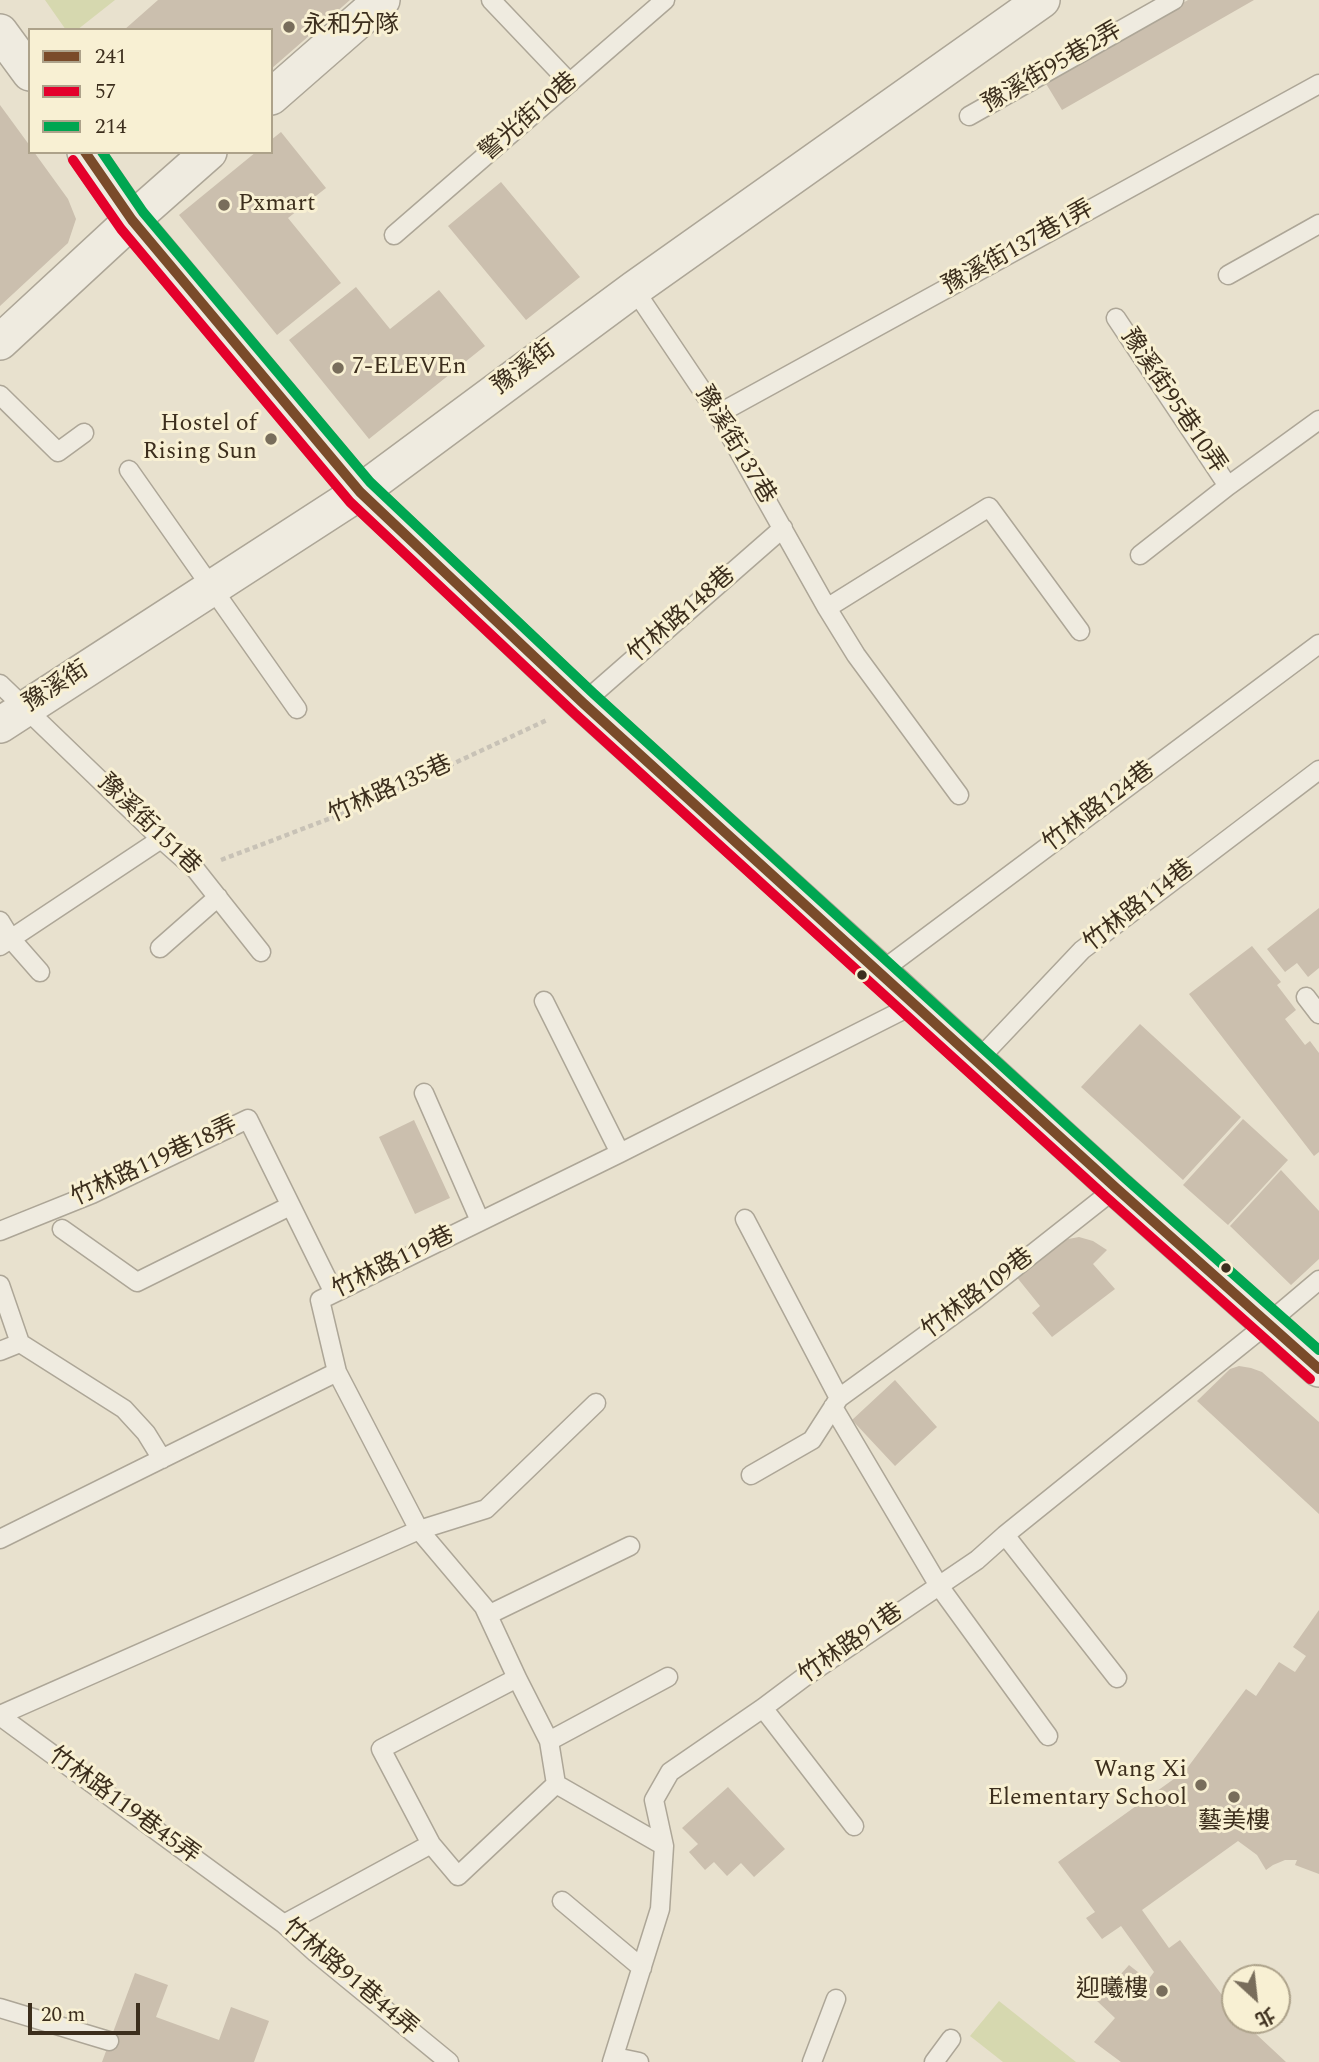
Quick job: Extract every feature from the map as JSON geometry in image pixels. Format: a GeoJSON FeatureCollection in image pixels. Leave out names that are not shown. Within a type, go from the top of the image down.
{"type":"FeatureCollection","features":[{"type":"Feature","properties":{"kind":"street"},"geometry":{"type":"LineString","coordinates":[[273,95],[382,0]]}},
{"type":"Feature","properties":{"kind":"street","name":"豫溪街"},"geometry":{"type":"LineString","coordinates":[[13,716],[360,492],[634,289],[1042,0]]}},
{"type":"Feature","properties":{"kind":"street"},"geometry":{"type":"LineString","coordinates":[[86,154],[132,220],[360,492],[583,703],[1319,1369]]}},
{"type":"Feature","properties":{"kind":"street"},"geometry":{"type":"LineString","coordinates":[[0,342],[207,154]]}},
{"type":"Feature","properties":{"kind":"lane"},"geometry":{"type":"LineString","coordinates":[[491,0],[570,83]]}},
{"type":"Feature","properties":{"kind":"lane","name":"警光街10巷"},"geometry":{"type":"LineString","coordinates":[[394,235],[665,0]]}},
{"type":"Feature","properties":{"kind":"lane","name":"豫溪街95巷2弄"},"geometry":{"type":"LineString","coordinates":[[969,116],[1174,0]]}},
{"type":"Feature","properties":{"kind":"lane","name":"豫溪街137巷1弄"},"geometry":{"type":"LineString","coordinates":[[718,415],[1319,84]]}},
{"type":"Feature","properties":{"kind":"lane"},"geometry":{"type":"LineString","coordinates":[[1227,275],[1319,224]]}},
{"type":"Feature","properties":{"kind":"lane","name":"豫溪街137巷"},"geometry":{"type":"LineString","coordinates":[[634,289],[718,415],[856,655],[959,795]]}},
{"type":"Feature","properties":{"kind":"lane","name":"豫溪街95巷10弄"},"geometry":{"type":"LineString","coordinates":[[1116,318],[1228,486]]}},
{"type":"Feature","properties":{"kind":"lane"},"geometry":{"type":"LineString","coordinates":[[0,396],[58,452],[84,433]]}},
{"type":"Feature","properties":{"kind":"lane","name":"豫溪街95巷10弄"},"geometry":{"type":"LineString","coordinates":[[1140,555],[1228,486],[1319,420]]}},
{"type":"Feature","properties":{"kind":"lane"},"geometry":{"type":"LineString","coordinates":[[129,470],[297,709]]}},
{"type":"Feature","properties":{"kind":"lane"},"geometry":{"type":"LineString","coordinates":[[827,607],[989,506],[1080,631]]}},
{"type":"Feature","properties":{"kind":"lane","name":"竹林路148巷"},"geometry":{"type":"LineString","coordinates":[[583,703],[783,528]]}},
{"type":"Feature","properties":{"kind":"lane","name":"竹林路124巷"},"geometry":{"type":"LineString","coordinates":[[880,972],[1319,645]]}},
{"type":"Feature","properties":{"kind":"lane","name":"豫溪街151巷"},"geometry":{"type":"LineString","coordinates":[[0,684],[13,716],[196,870],[261,952]]}},
{"type":"Feature","properties":{"kind":"lane","name":"竹林路114巷"},"geometry":{"type":"LineString","coordinates":[[977,1061],[1082,950],[1319,770]]}},
{"type":"Feature","properties":{"kind":"lane"},"geometry":{"type":"LineString","coordinates":[[6,942],[161,839]]}},
{"type":"Feature","properties":{"kind":"lane"},"geometry":{"type":"LineString","coordinates":[[160,948],[218,897]]}},
{"type":"Feature","properties":{"kind":"lane"},"geometry":{"type":"LineString","coordinates":[[0,921],[6,942],[40,972]]}},
{"type":"Feature","properties":{"kind":"lane"},"geometry":{"type":"LineString","coordinates":[[1306,997],[1319,1014]]}},
{"type":"Feature","properties":{"kind":"lane"},"geometry":{"type":"LineString","coordinates":[[544,1001],[620,1153]]}},
{"type":"Feature","properties":{"kind":"lane","name":"竹林路119巷"},"geometry":{"type":"LineString","coordinates":[[556,1784],[549,1741],[484,1607],[419,1530],[337,1372],[320,1300],[915,1004]]}},
{"type":"Feature","properties":{"kind":"lane"},"geometry":{"type":"LineString","coordinates":[[424,1093],[481,1221]]}},
{"type":"Feature","properties":{"kind":"lane","name":"竹林路119巷18弄"},"geometry":{"type":"LineString","coordinates":[[0,1231],[92,1194],[248,1119],[334,1293]]}},
{"type":"Feature","properties":{"kind":"lane","name":"竹林路109巷"},"geometry":{"type":"LineString","coordinates":[[751,1475],[812,1440],[836,1403],[974,1300],[1116,1188]]}},
{"type":"Feature","properties":{"kind":"lane"},"geometry":{"type":"LineString","coordinates":[[62,1229],[137,1282],[290,1206]]}},
{"type":"Feature","properties":{"kind":"lane"},"geometry":{"type":"LineString","coordinates":[[745,1219],[836,1403],[939,1586],[1048,1736]]}},
{"type":"Feature","properties":{"kind":"lane","name":"竹林路91巷"},"geometry":{"type":"LineString","coordinates":[[613,2060],[660,1909],[664,1846],[654,1800],[670,1772],[978,1560],[1005,1535],[1319,1280]]}},
{"type":"Feature","properties":{"kind":"lane"},"geometry":{"type":"LineString","coordinates":[[0,1286],[20,1343],[124,1409],[146,1433],[162,1459]]}},
{"type":"Feature","properties":{"kind":"lane"},"geometry":{"type":"LineString","coordinates":[[0,1351],[20,1343]]}},
{"type":"Feature","properties":{"kind":"lane"},"geometry":{"type":"LineString","coordinates":[[0,1539],[337,1372]]}},
{"type":"Feature","properties":{"kind":"lane"},"geometry":{"type":"LineString","coordinates":[[0,1715],[419,1530],[486,1508],[596,1403]]}},
{"type":"Feature","properties":{"kind":"lane"},"geometry":{"type":"LineString","coordinates":[[1005,1535],[1117,1678]]}},
{"type":"Feature","properties":{"kind":"lane"},"geometry":{"type":"LineString","coordinates":[[484,1607],[490,1614],[630,1546]]}},
{"type":"Feature","properties":{"kind":"lane"},"geometry":{"type":"LineString","coordinates":[[549,1741],[668,1677]]}},
{"type":"Feature","properties":{"kind":"lane"},"geometry":{"type":"LineString","coordinates":[[517,1678],[381,1749],[431,1844],[458,1876],[556,1784],[664,1846]]}},
{"type":"Feature","properties":{"kind":"lane"},"geometry":{"type":"LineString","coordinates":[[763,1708],[854,1826]]}},
{"type":"Feature","properties":{"kind":"lane","name":"竹林路119巷45弄"},"geometry":{"type":"LineString","coordinates":[[0,1715],[247,1898]]}},
{"type":"Feature","properties":{"kind":"lane"},"geometry":{"type":"LineString","coordinates":[[284,1924],[431,1844]]}},
{"type":"Feature","properties":{"kind":"lane","name":"竹林路91巷44弄"},"geometry":{"type":"LineString","coordinates":[[247,1898],[284,1924],[449,2062]]}},
{"type":"Feature","properties":{"kind":"lane"},"geometry":{"type":"LineString","coordinates":[[562,1901],[642,1968]]}},
{"type":"Feature","properties":{"kind":"lane"},"geometry":{"type":"LineString","coordinates":[[812,2062],[836,1999]]}},
{"type":"Feature","properties":{"kind":"lane"},"geometry":{"type":"LineString","coordinates":[[0,2008],[109,2041]]}},
{"type":"Feature","properties":{"kind":"lane"},"geometry":{"type":"LineString","coordinates":[[934,2062],[951,2039]]}},
{"type":"Feature","properties":{"kind":"lane"},"geometry":{"type":"LineString","coordinates":[[613,2060],[639,2062]]}},
{"type":"Feature","properties":{"kind":"path","name":"竹林路135巷"},"geometry":{"type":"LineString","coordinates":[[196,870],[360,807],[583,703]]}},
{"type":"Feature","properties":{"kind":"green space"},"geometry":{"type":"Polygon","coordinates":[[[45,0],[115,0],[80,28],[65,28],[45,0]]]}},
{"type":"Feature","properties":{"kind":"green space"},"geometry":{"type":"Polygon","coordinates":[[[999,2001],[1076,2062],[1003,2062],[970,2036],[999,2001]]]}},
{"type":"Feature","properties":{"kind":"building"},"geometry":{"type":"Polygon","coordinates":[[[158,0],[350,0],[273,67],[273,28],[126,28],[158,0]]]}},
{"type":"Feature","properties":{"kind":"building"},"geometry":{"type":"Polygon","coordinates":[[[1188,0],[1254,0],[1062,110],[1045,82],[1188,0]]]}},
{"type":"Feature","properties":{"kind":"building"},"geometry":{"type":"Polygon","coordinates":[[[0,105],[28,143],[28,154],[35,154],[68,199],[76,219],[68,243],[0,306],[0,105]]]}},
{"type":"Feature","properties":{"kind":"building"},"geometry":{"type":"Polygon","coordinates":[[[281,132],[326,188],[288,218],[341,283],[277,335],[179,215],[254,154],[273,154],[273,138],[281,132]]]}},
{"type":"Feature","properties":{"kind":"building"},"geometry":{"type":"Polygon","coordinates":[[[501,182],[580,277],[526,320],[448,226],[501,182]]]}},
{"type":"Feature","properties":{"kind":"building"},"geometry":{"type":"Polygon","coordinates":[[[356,287],[390,329],[439,290],[485,346],[369,439],[289,340],[356,287]]]}},
{"type":"Feature","properties":{"kind":"building"},"geometry":{"type":"Polygon","coordinates":[[[1319,908],[1319,968],[1308,977],[1297,963],[1285,972],[1267,949],[1319,908]]]}},
{"type":"Feature","properties":{"kind":"building"},"geometry":{"type":"Polygon","coordinates":[[[1252,946],[1281,982],[1277,985],[1296,1010],[1285,1019],[1305,1045],[1310,1041],[1319,1053],[1319,1152],[1314,1156],[1189,994],[1252,946]]]}},
{"type":"Feature","properties":{"kind":"building"},"geometry":{"type":"Polygon","coordinates":[[[1140,1024],[1241,1117],[1183,1180],[1081,1087],[1140,1024]]]}},
{"type":"Feature","properties":{"kind":"building"},"geometry":{"type":"Polygon","coordinates":[[[1243,1119],[1288,1160],[1228,1225],[1183,1185],[1243,1119]]]}},
{"type":"Feature","properties":{"kind":"building"},"geometry":{"type":"Polygon","coordinates":[[[414,1120],[450,1198],[415,1214],[379,1137],[414,1120]]]}},
{"type":"Feature","properties":{"kind":"building"},"geometry":{"type":"Polygon","coordinates":[[[1281,1170],[1319,1211],[1319,1259],[1291,1285],[1230,1226],[1281,1170]]]}},
{"type":"Feature","properties":{"kind":"building"},"geometry":{"type":"Polygon","coordinates":[[[1079,1237],[1093,1241],[1107,1250],[1093,1264],[1115,1289],[1052,1337],[1032,1313],[1040,1306],[1015,1275],[1063,1240],[1079,1237]]]}},
{"type":"Feature","properties":{"kind":"building"},"geometry":{"type":"Polygon","coordinates":[[[1239,1366],[1262,1372],[1319,1422],[1319,1514],[1197,1401],[1230,1369],[1239,1366]]]}},
{"type":"Feature","properties":{"kind":"building"},"geometry":{"type":"Polygon","coordinates":[[[895,1380],[937,1427],[895,1466],[852,1420],[895,1380]]]}},
{"type":"Feature","properties":{"kind":"building","name":"藝美樓"},"geometry":{"type":"Polygon","coordinates":[[[1319,1610],[1319,1874],[1295,1865],[1297,1860],[1285,1860],[1266,1870],[1257,1855],[1238,1841],[1142,1910],[1169,1948],[1180,1940],[1221,1994],[1221,2034],[1256,2034],[1286,2062],[1121,2062],[1094,2042],[1115,2018],[1097,2001],[1129,1965],[1148,1980],[1154,1972],[1121,1926],[1102,1939],[1086,1918],[1095,1912],[1058,1862],[1185,1771],[1246,1689],[1256,1696],[1279,1662],[1295,1672],[1306,1656],[1293,1647],[1319,1610]]]}},
{"type":"Feature","properties":{"kind":"building"},"geometry":{"type":"Polygon","coordinates":[[[728,1787],[785,1849],[754,1877],[741,1863],[727,1876],[714,1862],[705,1870],[689,1852],[698,1844],[682,1828],[728,1787]]]}},
{"type":"Feature","properties":{"kind":"building"},"geometry":{"type":"Polygon","coordinates":[[[135,1973],[168,1985],[156,2017],[219,2040],[231,2007],[269,2021],[254,2062],[102,2062],[135,1973]]]}},
{"type":"Feature","properties":{"kind":"transit line","name":"241"},"geometry":{"type":"LineString","coordinates":[[86,154],[132,220],[360,492],[583,703],[1319,1369]]}},
{"type":"Feature","properties":{"kind":"transit line","name":"214"},"geometry":{"type":"LineString","coordinates":[[103,154],[143,212],[370,482],[593,693],[1125,1178],[1319,1350]]}},
{"type":"Feature","properties":{"kind":"transit line","name":"57"},"geometry":{"type":"LineString","coordinates":[[73,160],[121,229],[350,502],[574,713],[1310,1379]]}},
{"type":"Feature","properties":{"kind":"place","name":"永和分隊"},"geometry":{"type":"Point","coordinates":[289,27]}},
{"type":"Feature","properties":{"kind":"place","name":"Pxmart"},"geometry":{"type":"Point","coordinates":[224,205]}},
{"type":"Feature","properties":{"kind":"place","name":"7-ELEVEn"},"geometry":{"type":"Point","coordinates":[338,368]}},
{"type":"Feature","properties":{"kind":"place","name":"Hostel of Rising Sun"},"geometry":{"type":"Point","coordinates":[271,439]}},
{"type":"Feature","properties":{"kind":"place","name":"Wang Xi Elementary School"},"geometry":{"type":"Point","coordinates":[1201,1785]}},
{"type":"Feature","properties":{"kind":"place","name":"藝美樓"},"geometry":{"type":"Point","coordinates":[1234,1797]}},
{"type":"Feature","properties":{"kind":"place","name":"迎曦樓"},"geometry":{"type":"Point","coordinates":[1162,1991]}}]}
